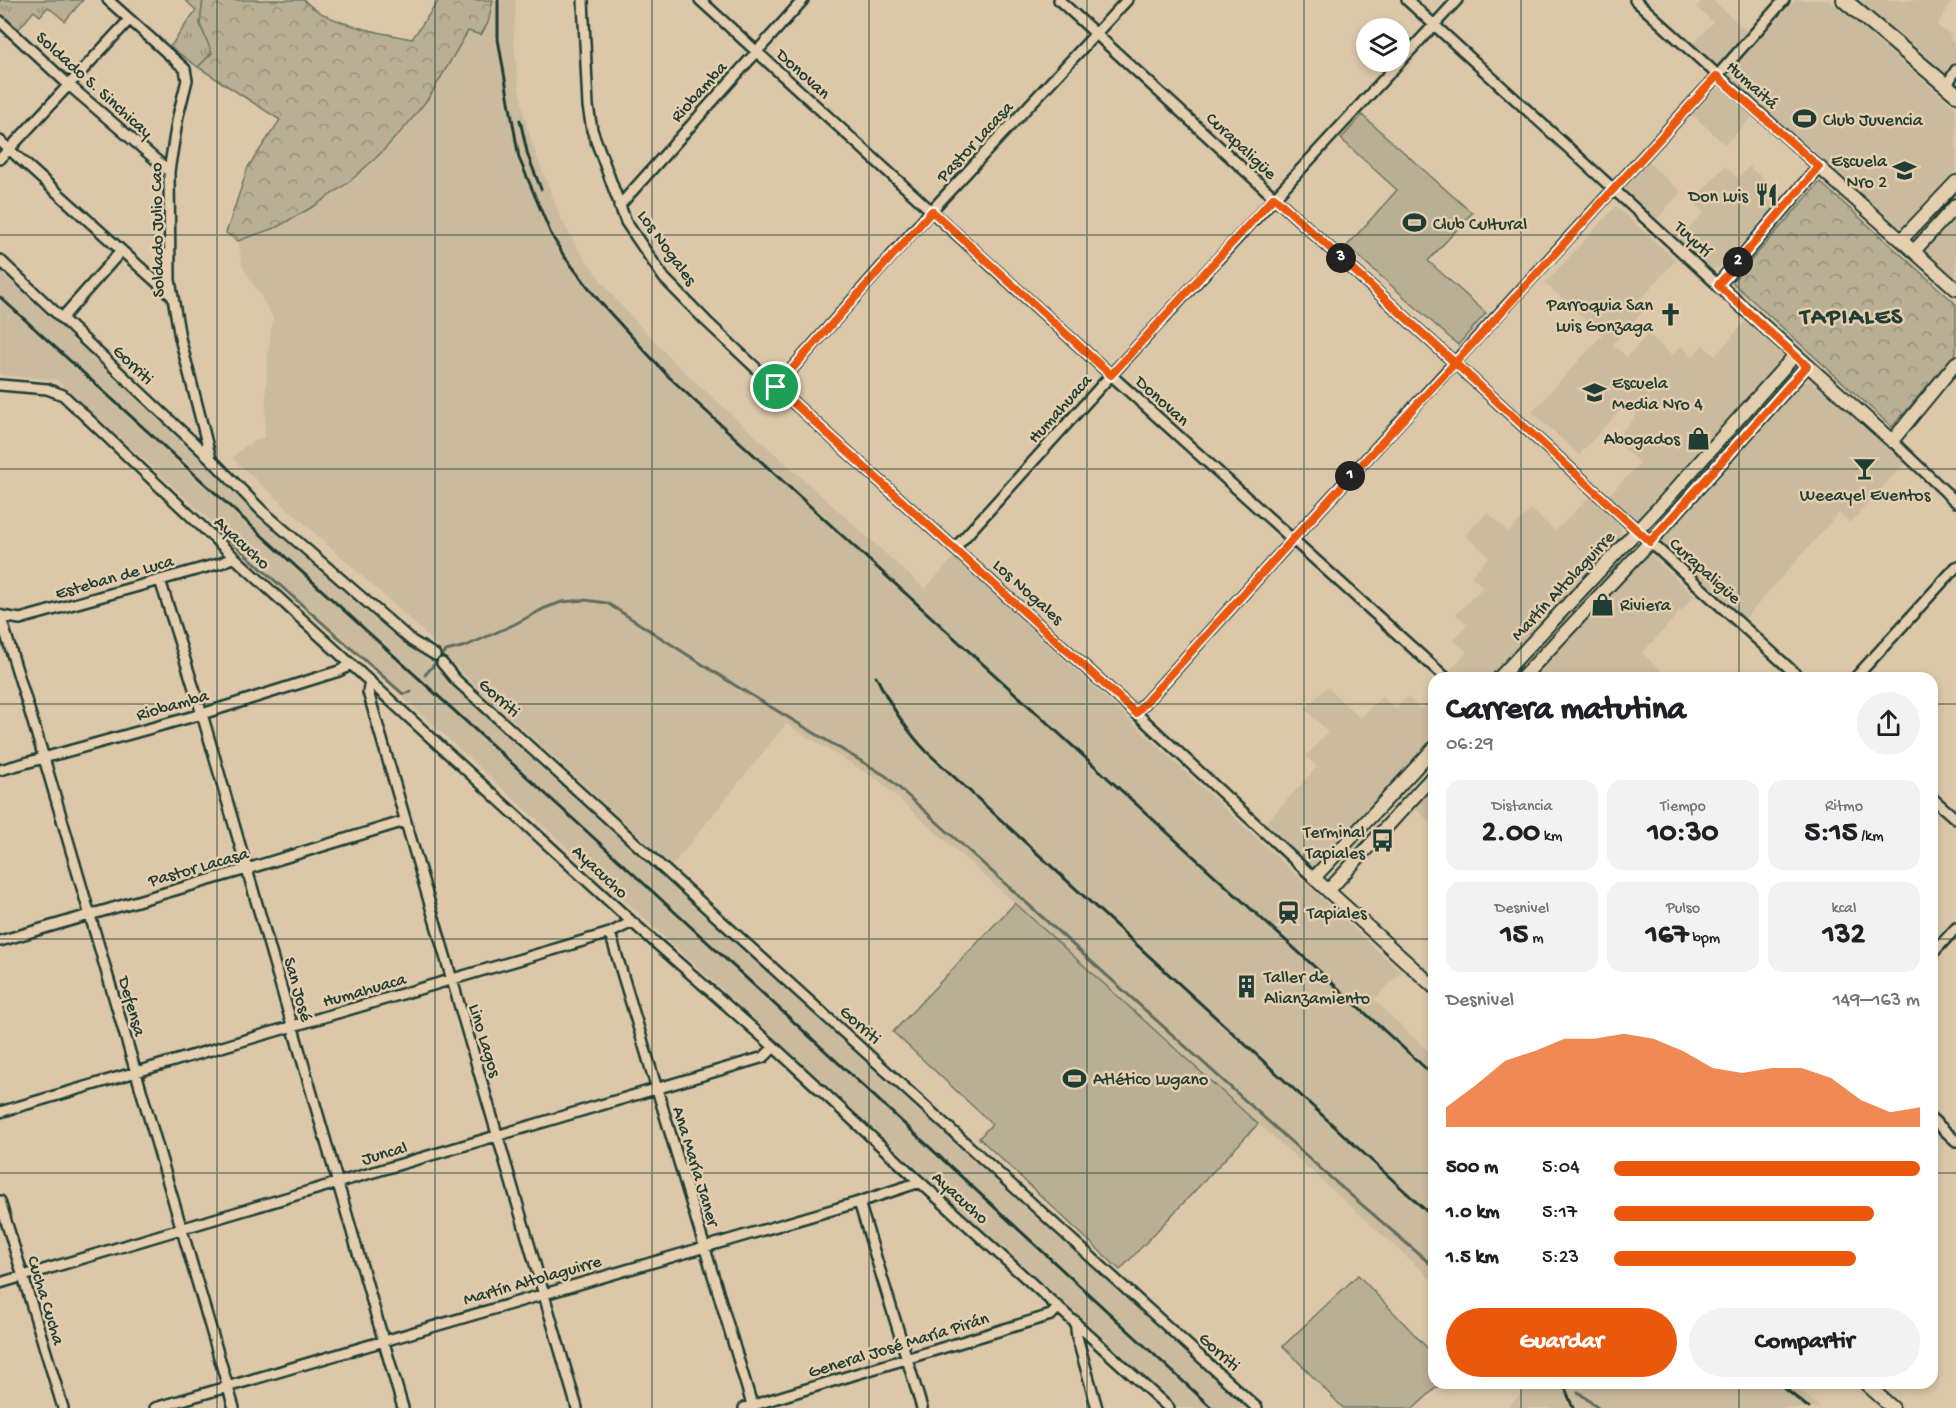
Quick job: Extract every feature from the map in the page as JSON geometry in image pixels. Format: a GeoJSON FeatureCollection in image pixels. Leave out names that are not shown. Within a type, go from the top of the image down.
{"type":"FeatureCollection","features":[{"type":"Feature","properties":{"kind":"main road"},"geometry":{"type":"LineString","coordinates":[[1844,0],[1951,90]]}},
{"type":"Feature","properties":{"kind":"street"},"geometry":{"type":"LineString","coordinates":[[0,159],[129,20],[108,0]]}},
{"type":"Feature","properties":{"kind":"street"},"geometry":{"type":"LineString","coordinates":[[583,0],[589,119],[602,163],[619,206]]}},
{"type":"Feature","properties":{"kind":"street","name":"Donovan"},"geometry":{"type":"LineString","coordinates":[[700,0],[1439,672]]}},
{"type":"Feature","properties":{"kind":"street","name":"Riobamba"},"geometry":{"type":"LineString","coordinates":[[619,206],[755,51],[803,0]]}},
{"type":"Feature","properties":{"kind":"street","name":"Curapaligüe"},"geometry":{"type":"LineString","coordinates":[[1059,0],[1793,672]]}},
{"type":"Feature","properties":{"kind":"street","name":"Pastor Lacasa"},"geometry":{"type":"LineString","coordinates":[[776,387],[932,211],[1127,0]]}},
{"type":"Feature","properties":{"kind":"street","name":"Tuyutí"},"geometry":{"type":"LineString","coordinates":[[1407,0],[1794,355],[1892,441],[1956,502]]}},
{"type":"Feature","properties":{"kind":"street","name":"Humahuaca"},"geometry":{"type":"LineString","coordinates":[[955,548],[1456,0]]}},
{"type":"Feature","properties":{"kind":"street","name":"Humaitá"},"geometry":{"type":"LineString","coordinates":[[1635,0],[1956,289]]}},
{"type":"Feature","properties":{"kind":"street"},"geometry":{"type":"LineString","coordinates":[[1136,713],[1784,0]]}},
{"type":"Feature","properties":{"kind":"street","name":"Soldado Julio Cao"},"geometry":{"type":"LineString","coordinates":[[129,20],[185,69],[187,80],[169,171],[169,256],[172,296],[180,338],[211,459]]}},
{"type":"Feature","properties":{"kind":"street","name":"Soldado S. Sinchicay"},"geometry":{"type":"LineString","coordinates":[[0,21],[70,86],[169,171]]}},
{"type":"Feature","properties":{"kind":"street"},"geometry":{"type":"LineString","coordinates":[[1951,90],[1956,70]]}},
{"type":"Feature","properties":{"kind":"street"},"geometry":{"type":"LineString","coordinates":[[0,141],[172,296]]}},
{"type":"Feature","properties":{"kind":"street"},"geometry":{"type":"LineString","coordinates":[[1718,285],[1819,167]]}},
{"type":"Feature","properties":{"kind":"street"},"geometry":{"type":"LineString","coordinates":[[1901,240],[1954,188]]}},
{"type":"Feature","properties":{"kind":"street"},"geometry":{"type":"LineString","coordinates":[[1914,251],[1956,205]]}},
{"type":"Feature","properties":{"kind":"street","name":"Los Nogales"},"geometry":{"type":"LineString","coordinates":[[619,206],[631,231],[664,278],[691,307],[1428,982]]}},
{"type":"Feature","properties":{"kind":"street"},"geometry":{"type":"LineString","coordinates":[[62,318],[121,251]]}},
{"type":"Feature","properties":{"kind":"street","name":"Gorriti"},"geometry":{"type":"LineString","coordinates":[[0,261],[211,459],[262,511],[412,641],[435,655]]}},
{"type":"Feature","properties":{"kind":"street","name":"Martín Altolaguirre"},"geometry":{"type":"LineString","coordinates":[[1506,672],[1794,355]]}},
{"type":"Feature","properties":{"kind":"street"},"geometry":{"type":"LineString","coordinates":[[1892,441],[1956,363]]}},
{"type":"Feature","properties":{"kind":"street","name":"Martín Altolaguirre"},"geometry":{"type":"LineString","coordinates":[[1528,672],[1650,542],[1807,366]]}},
{"type":"Feature","properties":{"kind":"street","name":"Ayacucho"},"geometry":{"type":"LineString","coordinates":[[0,385],[47,389],[63,395],[234,557],[632,922],[774,1047],[1169,1408]]}},
{"type":"Feature","properties":{"kind":"street","name":"Esteban de Luca"},"geometry":{"type":"LineString","coordinates":[[1,615],[20,619],[221,563],[234,557]]}},
{"type":"Feature","properties":{"kind":"street"},"geometry":{"type":"LineString","coordinates":[[1860,672],[1956,567]]}},
{"type":"Feature","properties":{"kind":"street","name":"San José"},"geometry":{"type":"LineString","coordinates":[[160,580],[248,869],[403,1408]]}},
{"type":"Feature","properties":{"kind":"street","name":"Defensa"},"geometry":{"type":"LineString","coordinates":[[1,615],[234,1408]]}},
{"type":"Feature","properties":{"kind":"street","name":"Riobamba"},"geometry":{"type":"LineString","coordinates":[[0,770],[202,714],[339,671],[350,663]]}},
{"type":"Feature","properties":{"kind":"street","name":"Gorriti"},"geometry":{"type":"LineString","coordinates":[[442,663],[465,688],[1257,1408]]}},
{"type":"Feature","properties":{"kind":"street","name":"Lino Lagos"},"geometry":{"type":"LineString","coordinates":[[370,681],[368,692],[577,1408]]}},
{"type":"Feature","properties":{"kind":"street"},"geometry":{"type":"LineString","coordinates":[[1314,878],[1428,754]]}},
{"type":"Feature","properties":{"kind":"street"},"geometry":{"type":"LineString","coordinates":[[1328,891],[1428,782]]}},
{"type":"Feature","properties":{"kind":"street"},"geometry":{"type":"LineString","coordinates":[[1938,803],[1956,819]]}},
{"type":"Feature","properties":{"kind":"street","name":"Pastor Lacasa"},"geometry":{"type":"LineString","coordinates":[[0,940],[405,821]]}},
{"type":"Feature","properties":{"kind":"street","name":"Humahuaca"},"geometry":{"type":"LineString","coordinates":[[0,1112],[452,981],[610,933],[632,922]]}},
{"type":"Feature","properties":{"kind":"street"},"geometry":{"type":"LineString","coordinates":[[1938,948],[1956,928]]}},
{"type":"Feature","properties":{"kind":"street","name":"Ana María Janer"},"geometry":{"type":"LineString","coordinates":[[610,933],[705,1247],[750,1407]]}},
{"type":"Feature","properties":{"kind":"street","name":"Juncal"},"geometry":{"type":"LineString","coordinates":[[0,1283],[657,1090],[764,1057],[774,1047]]}},
{"type":"Feature","properties":{"kind":"street"},"geometry":{"type":"LineString","coordinates":[[1938,1124],[1956,1141]]}},
{"type":"Feature","properties":{"kind":"street","name":"Martín Altolaguirre"},"geometry":{"type":"LineString","coordinates":[[155,1408],[859,1202],[920,1182]]}},
{"type":"Feature","properties":{"kind":"street","name":"Cucha Cucha"},"geometry":{"type":"LineString","coordinates":[[0,1201],[63,1408]]}},
{"type":"Feature","properties":{"kind":"street"},"geometry":{"type":"LineString","coordinates":[[859,1202],[922,1408]]}},
{"type":"Feature","properties":{"kind":"street","name":"General José María Pirán"},"geometry":{"type":"LineString","coordinates":[[750,1407],[1051,1315],[1059,1307]]}},
{"type":"Feature","properties":{"kind":"street"},"geometry":{"type":"LineString","coordinates":[[1076,1321],[1077,1336],[1096,1408]]}},
{"type":"Feature","properties":{"kind":"street"},"geometry":{"type":"LineString","coordinates":[[1872,1389],[1893,1408]]}},
{"type":"Feature","properties":{"kind":"shaded area"},"geometry":{"type":"Polygon","coordinates":[[[493,0],[516,0],[514,39],[525,119],[536,155],[562,220],[578,249],[616,300],[677,365],[925,589],[954,557],[1401,972],[1374,1000],[1428,1050],[1428,1277],[878,780],[786,724],[672,866],[467,678],[416,625],[232,458],[245,446],[264,437],[268,353],[273,318],[242,265],[238,241],[277,227],[316,205],[349,182],[379,155],[430,96],[468,31],[482,35],[488,23],[493,0]]]}},
{"type":"Feature","properties":{"kind":"shaded area"},"geometry":{"type":"Polygon","coordinates":[[[1703,0],[1713,0],[1749,34],[1716,68],[1690,48],[1713,22],[1696,7],[1703,0]]]}},
{"type":"Feature","properties":{"kind":"shaded area"},"geometry":{"type":"Polygon","coordinates":[[[1795,0],[1829,0],[1956,108],[1956,170],[1903,227],[1892,226],[1726,79],[1727,72],[1795,0]]]}},
{"type":"Feature","properties":{"kind":"shaded area"},"geometry":{"type":"Polygon","coordinates":[[[1851,0],[1953,0],[1937,25],[1952,36],[1950,40],[1956,44],[1956,60],[1949,72],[1946,74],[1939,72],[1851,0]]]}},
{"type":"Feature","properties":{"kind":"shaded area"},"geometry":{"type":"Polygon","coordinates":[[[1717,88],[1752,117],[1725,145],[1692,114],[1717,88]]]}},
{"type":"Feature","properties":{"kind":"shaded area"},"geometry":{"type":"Polygon","coordinates":[[[1647,161],[1681,192],[1656,220],[1623,191],[1624,186],[1647,161]]]}},
{"type":"Feature","properties":{"kind":"shaded area"},"geometry":{"type":"Polygon","coordinates":[[[1725,166],[1738,178],[1749,166],[1784,197],[1719,267],[1712,269],[1678,240],[1704,212],[1692,201],[1725,166]]]}},
{"type":"Feature","properties":{"kind":"shaded area"},"geometry":{"type":"Polygon","coordinates":[[[1616,206],[1676,260],[1639,301],[1646,308],[1613,344],[1627,357],[1648,334],[1672,355],[1681,346],[1692,356],[1703,345],[1715,356],[1748,318],[1783,351],[1784,355],[1636,519],[1626,516],[1606,498],[1640,463],[1615,440],[1637,414],[1625,405],[1579,455],[1532,412],[1602,335],[1545,283],[1616,206]]]}},
{"type":"Feature","properties":{"kind":"shaded area"},"geometry":{"type":"Polygon","coordinates":[[[1956,214],[1956,286],[1923,253],[1956,214]]]}},
{"type":"Feature","properties":{"kind":"shaded area"},"geometry":{"type":"Polygon","coordinates":[[[0,269],[1248,1408],[1178,1408],[57,380],[0,375],[0,269]]]}},
{"type":"Feature","properties":{"kind":"shaded area"},"geometry":{"type":"Polygon","coordinates":[[[1817,381],[1905,463],[1850,523],[1839,513],[1743,621],[1658,545],[1801,383],[1817,381]]]}},
{"type":"Feature","properties":{"kind":"shaded area"},"geometry":{"type":"Polygon","coordinates":[[[1589,497],[1617,522],[1621,528],[1621,535],[1497,672],[1449,672],[1467,652],[1453,640],[1467,625],[1456,614],[1483,587],[1471,576],[1489,557],[1465,535],[1487,512],[1509,532],[1531,509],[1555,531],[1589,497]]]}},
{"type":"Feature","properties":{"kind":"shaded area"},"geometry":{"type":"Polygon","coordinates":[[[1647,552],[1695,596],[1642,653],[1663,672],[1535,672],[1647,552]]]}},
{"type":"Feature","properties":{"kind":"shaded area"},"geometry":{"type":"Polygon","coordinates":[[[1327,687],[1360,718],[1382,696],[1396,709],[1407,697],[1421,709],[1428,701],[1428,747],[1319,866],[1311,869],[1262,827],[1317,767],[1306,756],[1328,732],[1305,709],[1327,687]]]}},
{"type":"Feature","properties":{"kind":"shaded area"},"geometry":{"type":"Polygon","coordinates":[[[1428,794],[1428,820],[1415,808],[1428,794]]]}},
{"type":"Feature","properties":{"kind":"shaded area"},"geometry":{"type":"Polygon","coordinates":[[[1526,1389],[1798,1389],[1821,1408],[1506,1408],[1526,1389]]]}},
{"type":"Feature","properties":{"kind":"green space"},"geometry":{"type":"Polygon","coordinates":[[[0,0],[83,0],[65,21],[48,7],[40,16],[34,11],[18,30],[0,14],[0,0]]]}},
{"type":"Feature","properties":{"kind":"green space"},"geometry":{"type":"Polygon","coordinates":[[[185,0],[203,0],[200,24],[212,53],[198,67],[170,47],[196,10],[185,0]]]}},
{"type":"Feature","properties":{"kind":"green space"},"geometry":{"type":"Polygon","coordinates":[[[203,0],[304,0],[326,15],[340,21],[412,39],[439,0],[493,0],[488,23],[481,35],[468,31],[430,96],[379,155],[349,182],[316,205],[277,227],[238,241],[226,233],[248,167],[280,120],[198,67],[212,53],[200,24],[203,0]]]}},
{"type":"Feature","properties":{"kind":"green space","name":"Club Cultural"},"geometry":{"type":"Polygon","coordinates":[[[1362,115],[1472,213],[1428,261],[1486,313],[1458,345],[1347,246],[1397,190],[1341,139],[1362,115]]]}},
{"type":"Feature","properties":{"kind":"green space"},"geometry":{"type":"Polygon","coordinates":[[[1820,182],[1956,304],[1956,353],[1892,427],[1732,282],[1820,182]]]}},
{"type":"Feature","properties":{"kind":"green space","name":"Atlético Lugano"},"geometry":{"type":"Polygon","coordinates":[[[1015,903],[1258,1124],[1120,1270],[979,1138],[992,1124],[893,1032],[1015,903]]]}},
{"type":"Feature","properties":{"kind":"green space"},"geometry":{"type":"Polygon","coordinates":[[[1358,1275],[1428,1349],[1428,1389],[1435,1389],[1414,1408],[1343,1408],[1283,1346],[1358,1275]]]}},
{"type":"Feature","properties":{"kind":"waterway"},"geometry":{"type":"LineString","coordinates":[[222,533],[403,694],[411,692]]}},
{"type":"Feature","properties":{"kind":"waterway"},"geometry":{"type":"LineString","coordinates":[[425,675],[446,651],[466,646],[545,608],[562,602],[585,600],[607,603],[736,686],[886,776],[1331,1178],[1428,1262]]}},
{"type":"Feature","properties":{"kind":"waterway"},"geometry":{"type":"LineString","coordinates":[[1578,1392],[1598,1408]]}},
{"type":"Feature","properties":{"kind":"railway"},"geometry":{"type":"LineString","coordinates":[[498,0],[498,39],[519,158],[551,234],[564,256],[600,302],[667,375],[696,402],[1428,1071]]}},
{"type":"Feature","properties":{"kind":"railway"},"geometry":{"type":"LineString","coordinates":[[520,120],[528,156],[541,189]]}},
{"type":"Feature","properties":{"kind":"railway"},"geometry":{"type":"LineString","coordinates":[[0,297],[639,879],[1212,1408]]}},
{"type":"Feature","properties":{"kind":"railway"},"geometry":{"type":"LineString","coordinates":[[876,676],[898,716],[927,752],[1428,1212]]}},
{"type":"Feature","properties":{"kind":"railway"},"geometry":{"type":"LineString","coordinates":[[1565,1389],[1573,1408]]}},
{"type":"Feature","properties":{"kind":"railway"},"geometry":{"type":"LineString","coordinates":[[1785,1389],[1809,1408]]}},
{"type":"Feature","properties":{"kind":"place","name":"Club Juvencia"},"geometry":{"type":"Point","coordinates":[1805,119]}},
{"type":"Feature","properties":{"kind":"place","name":"Escuela Nro 2"},"geometry":{"type":"Point","coordinates":[1905,170]}},
{"type":"Feature","properties":{"kind":"place","name":"Don Luis"},"geometry":{"type":"Point","coordinates":[1766,195]}},
{"type":"Feature","properties":{"kind":"place","name":"Club Cultural"},"geometry":{"type":"Point","coordinates":[1415,223]}},
{"type":"Feature","properties":{"kind":"place","name":"Parroquia San Luis Gonzaga"},"geometry":{"type":"Point","coordinates":[1671,314]}},
{"type":"Feature","properties":{"kind":"place","name":"Escuela Media Nro 4"},"geometry":{"type":"Point","coordinates":[1594,392]}},
{"type":"Feature","properties":{"kind":"place","name":"Abogados"},"geometry":{"type":"Point","coordinates":[1698,438]}},
{"type":"Feature","properties":{"kind":"place","name":"Weeayel Eventos"},"geometry":{"type":"Point","coordinates":[1865,468]}},
{"type":"Feature","properties":{"kind":"place","name":"Riviera"},"geometry":{"type":"Point","coordinates":[1602,604]}},
{"type":"Feature","properties":{"kind":"place","name":"Terminal Tapiales"},"geometry":{"type":"Point","coordinates":[1383,841]}},
{"type":"Feature","properties":{"kind":"place","name":"Tapiales"},"geometry":{"type":"Point","coordinates":[1289,912]}},
{"type":"Feature","properties":{"kind":"place","name":"Taller de Alianzamiento"},"geometry":{"type":"Point","coordinates":[1246,986]}},
{"type":"Feature","properties":{"kind":"place","name":"Atlético Lugano"},"geometry":{"type":"Point","coordinates":[1075,1078]}},
{"type":"Feature","properties":{"kind":"district","name":"TAPIALES"},"geometry":{"type":"Point","coordinates":[1852,315]}},
{"type":"Feature","properties":{"kind":"route"},"geometry":{"type":"LineString","coordinates":[[776,387],[932,211],[1111,375],[1274,197],[1455,363],[1717,76],[1819,167],[1718,285],[1807,366],[1650,542],[1455,363],[1136,713],[776,387]]}}]}
